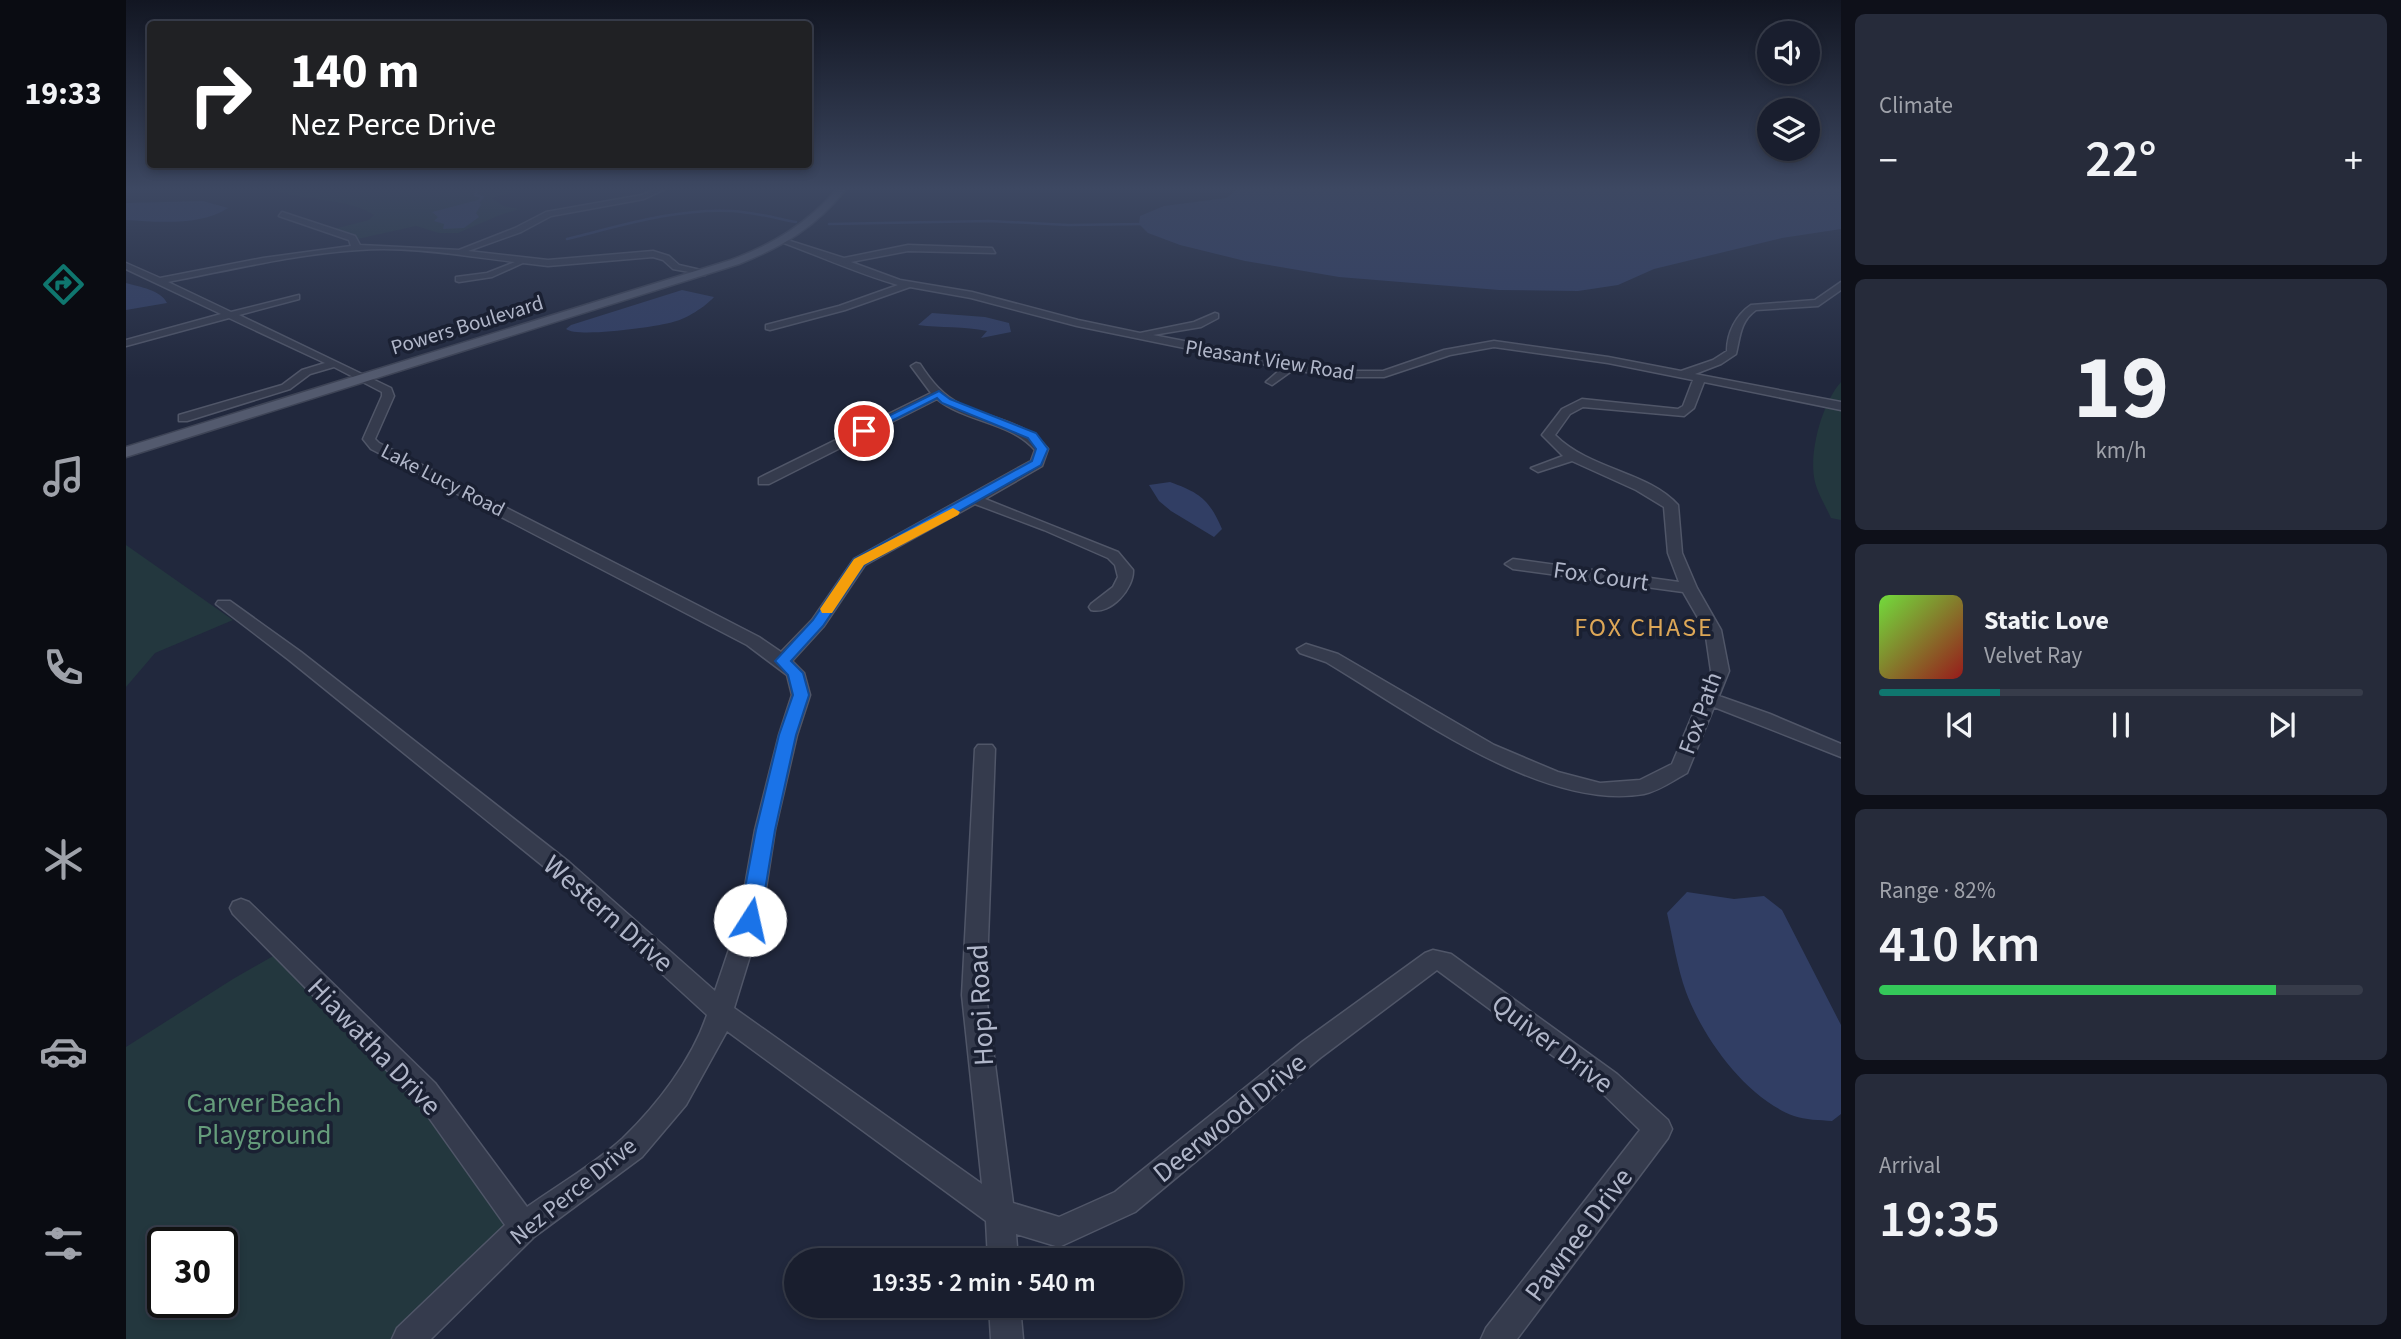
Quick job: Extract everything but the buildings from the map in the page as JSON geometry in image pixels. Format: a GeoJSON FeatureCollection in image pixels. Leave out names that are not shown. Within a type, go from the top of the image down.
{"type":"FeatureCollection","features":[{"type":"Feature","properties":{"kind":"main road","name":"Powers Boulevard"},"geometry":{"type":"LineString","coordinates":[[126,452],[702,273],[757,252]]}},
{"type":"Feature","properties":{"kind":"street"},"geometry":{"type":"LineString","coordinates":[[160,281],[323,252]]}},
{"type":"Feature","properties":{"kind":"street"},"geometry":{"type":"LineString","coordinates":[[460,252],[548,263],[653,254],[663,256],[676,267],[702,273]]}},
{"type":"Feature","properties":{"kind":"street","name":"Pleasant View Road"},"geometry":{"type":"LineString","coordinates":[[820,252],[878,277],[972,295],[1137,336],[1339,374],[1384,374],[1448,352],[1494,344],[1552,350],[1841,406]]}},
{"type":"Feature","properties":{"kind":"street"},"geometry":{"type":"LineString","coordinates":[[843,261],[886,252]]}},
{"type":"Feature","properties":{"kind":"street"},"geometry":{"type":"LineString","coordinates":[[459,279],[489,275],[522,262]]}},
{"type":"Feature","properties":{"kind":"street","name":"Lake Lucy Road"},"geometry":{"type":"LineString","coordinates":[[126,266],[387,390],[388,396],[372,427],[369,439],[375,446],[679,601],[753,641],[782,661]]}},
{"type":"Feature","properties":{"kind":"street"},"geometry":{"type":"LineString","coordinates":[[770,327],[792,319],[842,308],[909,284]]}},
{"type":"Feature","properties":{"kind":"street"},"geometry":{"type":"LineString","coordinates":[[1683,374],[1717,362],[1732,352],[1732,338],[1745,313],[1754,307],[1818,303],[1841,285]]}},
{"type":"Feature","properties":{"kind":"street"},"geometry":{"type":"LineString","coordinates":[[126,343],[296,297]]}},
{"type":"Feature","properties":{"kind":"street"},"geometry":{"type":"LineString","coordinates":[[1137,336],[1197,325],[1215,316]]}},
{"type":"Feature","properties":{"kind":"street"},"geometry":{"type":"LineString","coordinates":[[183,418],[286,387],[306,372],[334,364]]}},
{"type":"Feature","properties":{"kind":"street"},"geometry":{"type":"LineString","coordinates":[[782,661],[818,623],[859,562],[976,500],[1037,463],[1042,449],[1032,436],[946,401],[916,366]]}},
{"type":"Feature","properties":{"kind":"street"},"geometry":{"type":"LineString","coordinates":[[1272,382],[1290,366]]}},
{"type":"Feature","properties":{"kind":"street","name":"Fox Path"},"geometry":{"type":"LineString","coordinates":[[1306,649],[1332,658],[1487,750],[1552,777],[1600,790],[1644,787],[1680,768],[1720,671],[1713,630],[1689,588],[1675,553],[1671,505],[1655,492],[1572,457],[1559,449],[1548,435],[1572,405],[1598,403],[1680,412],[1688,408],[1700,377]]}},
{"type":"Feature","properties":{"kind":"street"},"geometry":{"type":"LineString","coordinates":[[764,481],[939,394]]}},
{"type":"Feature","properties":{"kind":"street"},"geometry":{"type":"LineString","coordinates":[[1538,468],[1572,457]]}},
{"type":"Feature","properties":{"kind":"street"},"geometry":{"type":"LineString","coordinates":[[976,500],[1049,527],[1121,561],[1126,567],[1122,587],[1115,596],[1097,607]]}},
{"type":"Feature","properties":{"kind":"street","name":"Fox Court"},"geometry":{"type":"LineString","coordinates":[[1513,564],[1689,588]]}},
{"type":"Feature","properties":{"kind":"street","name":"Western Drive"},"geometry":{"type":"LineString","coordinates":[[224,604],[295,656],[561,868],[721,1012],[1000,1214]]}},
{"type":"Feature","properties":{"kind":"street","name":"Nez Perce Drive"},"geometry":{"type":"LineString","coordinates":[[408,1339],[524,1227],[632,1148],[677,1096],[714,1032],[750,920],[765,830],[788,735],[801,695],[795,673],[782,661]]}},
{"type":"Feature","properties":{"kind":"street"},"geometry":{"type":"LineString","coordinates":[[1708,699],[1763,718],[1841,751]]}},
{"type":"Feature","properties":{"kind":"street","name":"Hopi Road"},"geometry":{"type":"LineString","coordinates":[[985,749],[974,995],[1002,1248]]}},
{"type":"Feature","properties":{"kind":"street","name":"Hiawatha Drive"},"geometry":{"type":"LineString","coordinates":[[241,908],[426,1092],[524,1227]]}},
{"type":"Feature","properties":{"kind":"street","name":"Deerwood Drive"},"geometry":{"type":"LineString","coordinates":[[1000,1214],[1059,1232],[1125,1202],[1311,1050],[1433,960],[1443,961]]}},
{"type":"Feature","properties":{"kind":"street","name":"Quiver Drive"},"geometry":{"type":"LineString","coordinates":[[1443,961],[1608,1082],[1658,1129]]}},
{"type":"Feature","properties":{"kind":"street","name":"Pawnee Drive"},"geometry":{"type":"LineString","coordinates":[[1497,1339],[1658,1129]]}},
{"type":"Feature","properties":{"kind":"street"},"geometry":{"type":"LineString","coordinates":[[1006,1318],[1007,1339]]}},
{"type":"Feature","properties":{"kind":"green space"},"geometry":{"type":"Polygon","coordinates":[[[1841,382],[1841,520],[1831,518],[1816,487],[1813,458],[1823,415],[1841,382]]]}},
{"type":"Feature","properties":{"kind":"green space"},"geometry":{"type":"Polygon","coordinates":[[[126,545],[233,620],[155,653],[126,687],[126,545]]]}},
{"type":"Feature","properties":{"kind":"green space","name":"Carver Beach Playground"},"geometry":{"type":"Polygon","coordinates":[[[282,951],[426,1092],[524,1227],[408,1339],[126,1339],[126,1047],[282,951]]]}},
{"type":"Feature","properties":{"kind":"water"},"geometry":{"type":"Polygon","coordinates":[[[1210,252],[1722,252],[1654,269],[1618,285],[1578,291],[1499,290],[1339,277],[1210,252]]]}},
{"type":"Feature","properties":{"kind":"water"},"geometry":{"type":"Polygon","coordinates":[[[126,283],[155,292],[167,303],[126,310],[126,283]]]}},
{"type":"Feature","properties":{"kind":"water"},"geometry":{"type":"Polygon","coordinates":[[[682,290],[714,297],[689,315],[664,324],[600,332],[566,329],[571,325],[682,290]]]}},
{"type":"Feature","properties":{"kind":"water"},"geometry":{"type":"Polygon","coordinates":[[[932,313],[985,317],[1009,323],[1011,332],[981,338],[987,331],[918,325],[932,313]]]}},
{"type":"Feature","properties":{"kind":"water"},"geometry":{"type":"Polygon","coordinates":[[[1170,482],[1196,494],[1208,504],[1222,529],[1214,537],[1171,511],[1159,501],[1149,485],[1170,482]]]}},
{"type":"Feature","properties":{"kind":"water"},"geometry":{"type":"Polygon","coordinates":[[[1687,892],[1734,899],[1764,896],[1782,910],[1841,1025],[1841,1114],[1832,1121],[1794,1116],[1776,1107],[1743,1081],[1715,1047],[1686,992],[1667,913],[1687,892]]]}},
{"type":"Feature","properties":{"kind":"slow traffic"},"geometry":{"type":"LineString","coordinates":[[827,609],[859,562],[953,512]]}},
{"type":"Feature","properties":{"kind":"district","name":"FOX CHASE"},"geometry":{"type":"Point","coordinates":[1644,627]}},
{"type":"Feature","properties":{"kind":"route"},"geometry":{"type":"LineString","coordinates":[[750,920],[765,830],[788,735],[801,695],[795,673],[782,661],[818,623],[859,562],[1003,484],[1037,463],[1042,449],[1032,436],[946,401],[939,394],[864,431]]}}]}
